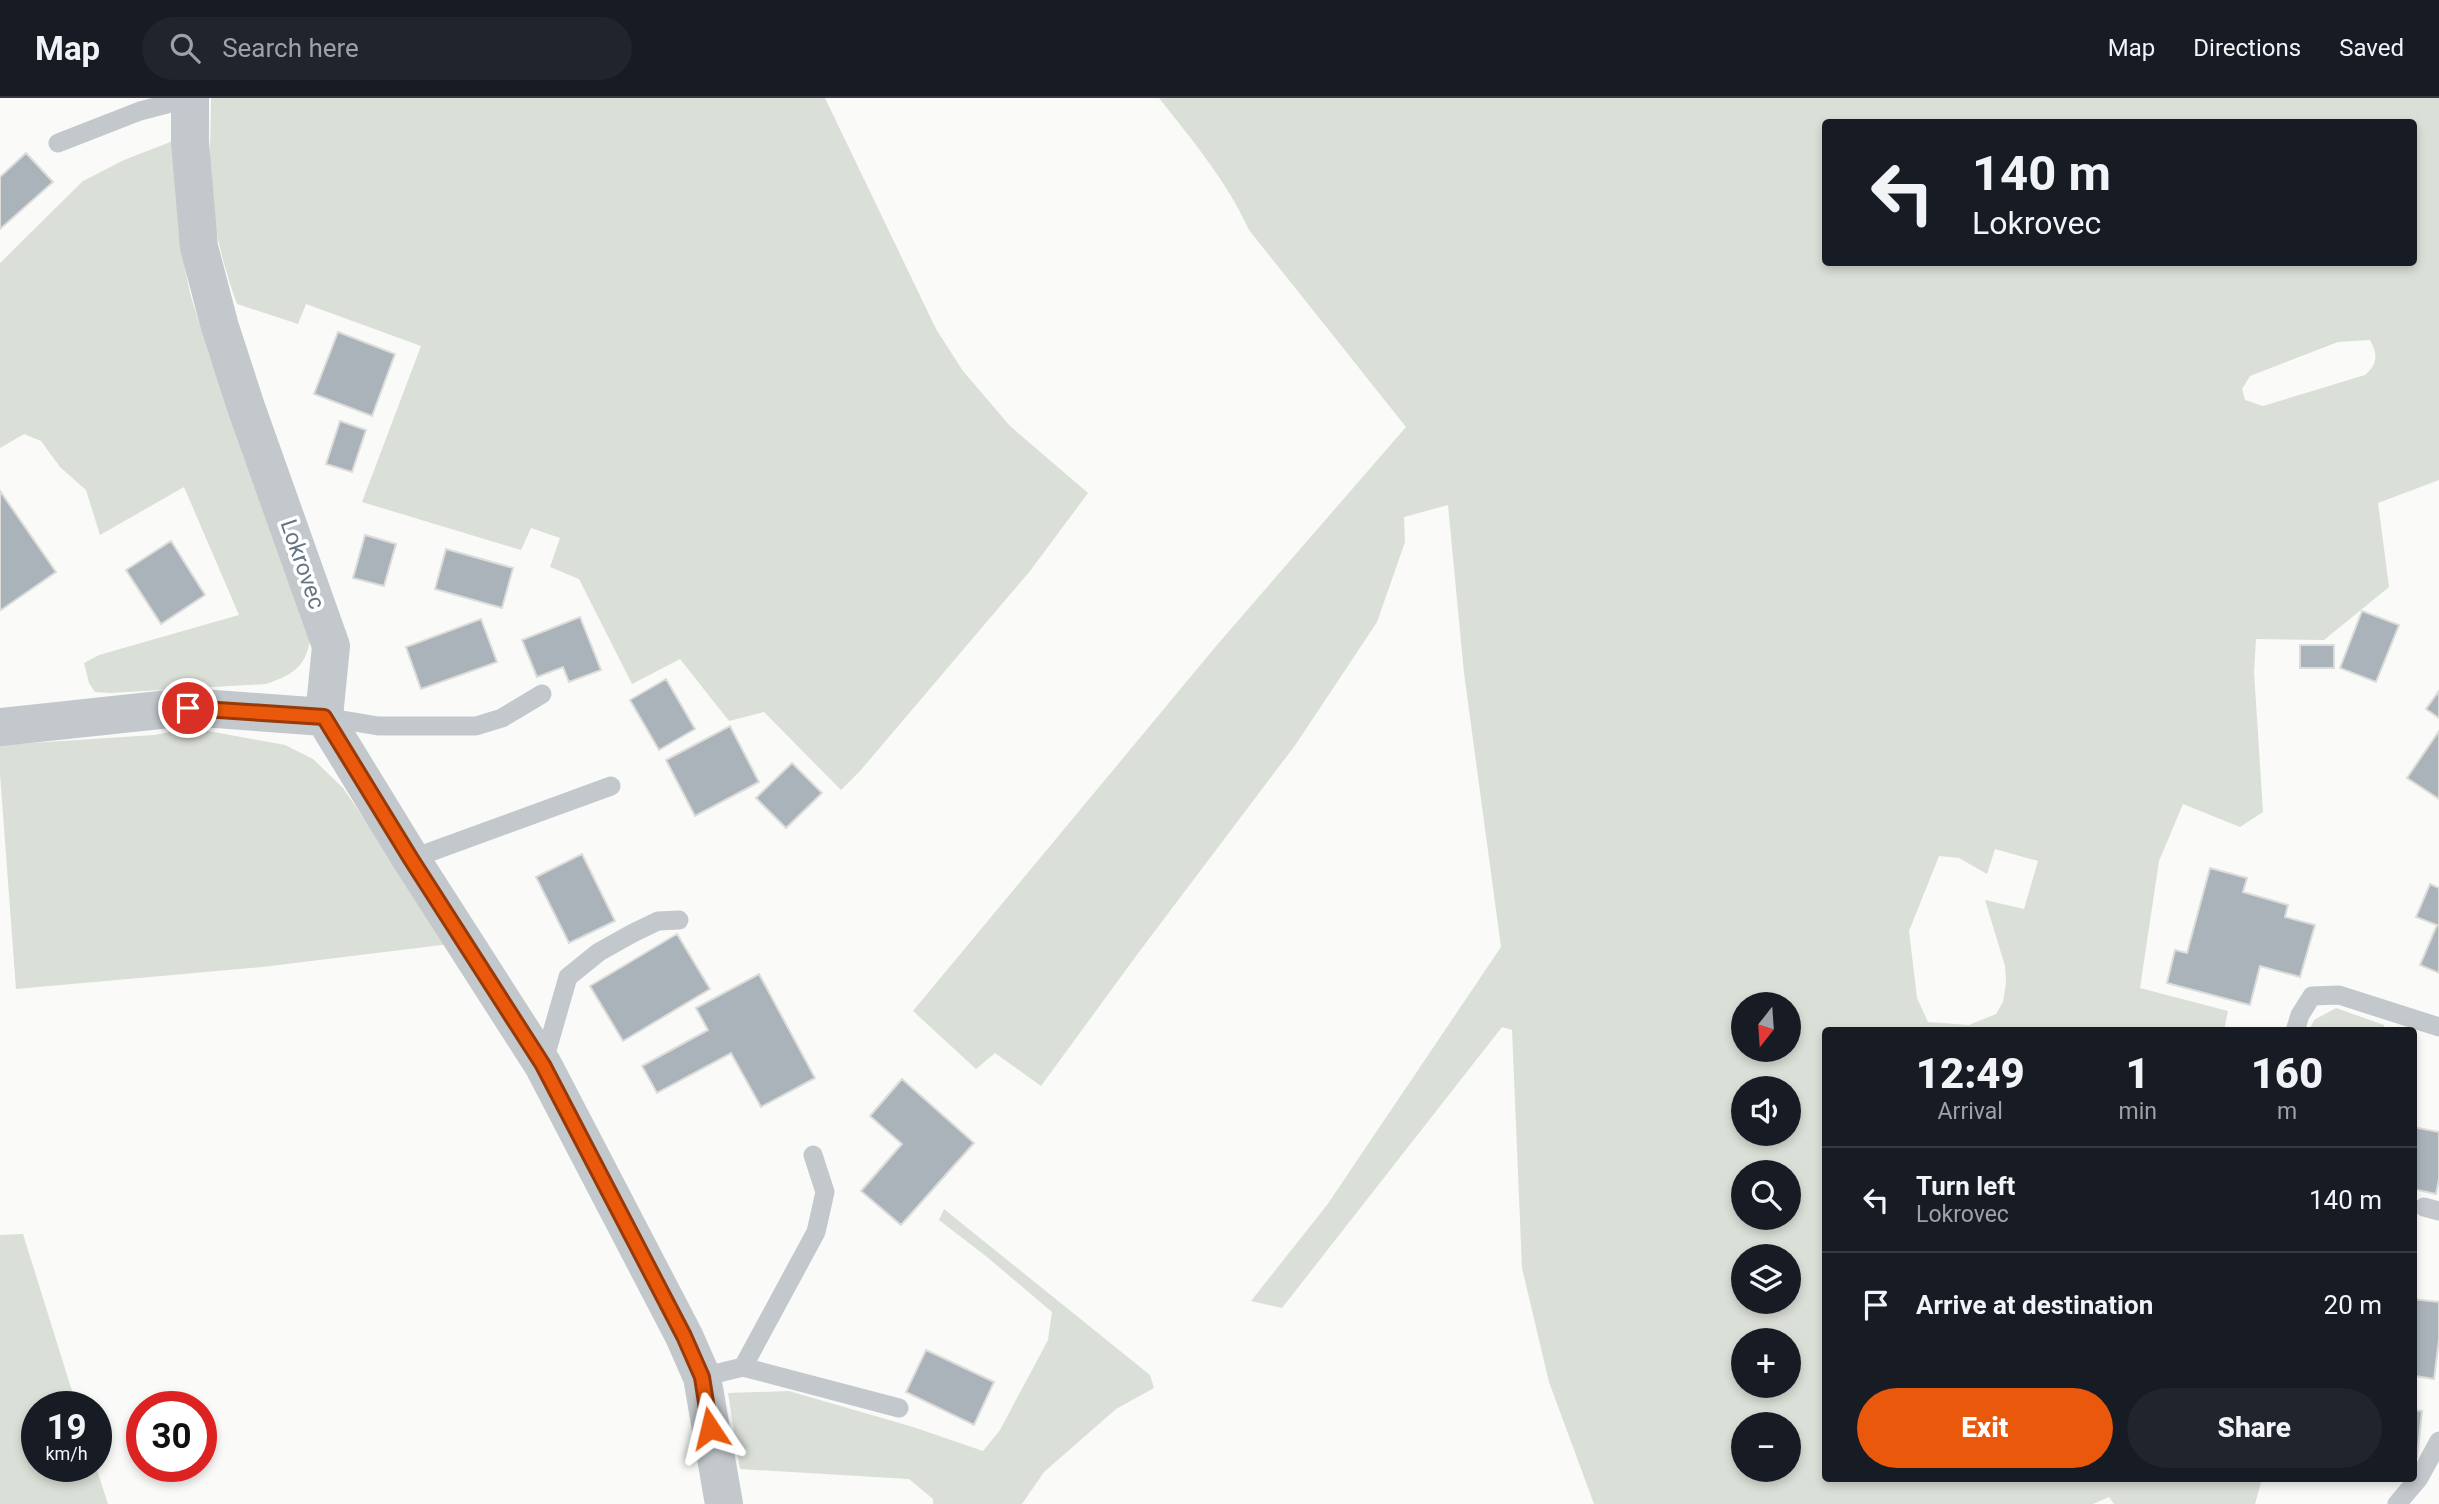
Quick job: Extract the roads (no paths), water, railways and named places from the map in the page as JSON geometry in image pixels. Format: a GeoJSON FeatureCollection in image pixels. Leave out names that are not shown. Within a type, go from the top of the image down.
{"type":"FeatureCollection","features":[{"type":"Feature","properties":{"kind":"street","name":"Lokrovec"},"geometry":{"type":"LineString","coordinates":[[190,98],[190,142],[199,247],[242,396],[331,646],[324,717]]}},
{"type":"Feature","properties":{"kind":"street"},"geometry":{"type":"LineString","coordinates":[[0,727],[188,708],[324,717],[543,1065],[684,1336],[702,1377],[724,1504]]}},
{"type":"Feature","properties":{"kind":"lane"},"geometry":{"type":"LineString","coordinates":[[58,143],[140,111],[190,98]]}},
{"type":"Feature","properties":{"kind":"lane"},"geometry":{"type":"LineString","coordinates":[[324,717],[378,726],[476,726],[502,718],[542,694]]}},
{"type":"Feature","properties":{"kind":"lane"},"geometry":{"type":"LineString","coordinates":[[411,859],[611,786]]}},
{"type":"Feature","properties":{"kind":"lane"},"geometry":{"type":"LineString","coordinates":[[543,1065],[568,977],[599,952],[633,933],[658,921],[679,920]]}},
{"type":"Feature","properties":{"kind":"lane"},"geometry":{"type":"LineString","coordinates":[[2296,1027],[2312,996],[2339,995],[2439,1027]]}},
{"type":"Feature","properties":{"kind":"lane"},"geometry":{"type":"LineString","coordinates":[[743,1367],[816,1232],[825,1192],[813,1155]]}},
{"type":"Feature","properties":{"kind":"lane"},"geometry":{"type":"LineString","coordinates":[[702,1377],[743,1367],[899,1408]]}},
{"type":"Feature","properties":{"kind":"lane"},"geometry":{"type":"LineString","coordinates":[[2417,1480],[2439,1441]]}},
{"type":"Feature","properties":{"kind":"lane"},"geometry":{"type":"LineString","coordinates":[[2397,1504],[2416,1482]]}}]}
